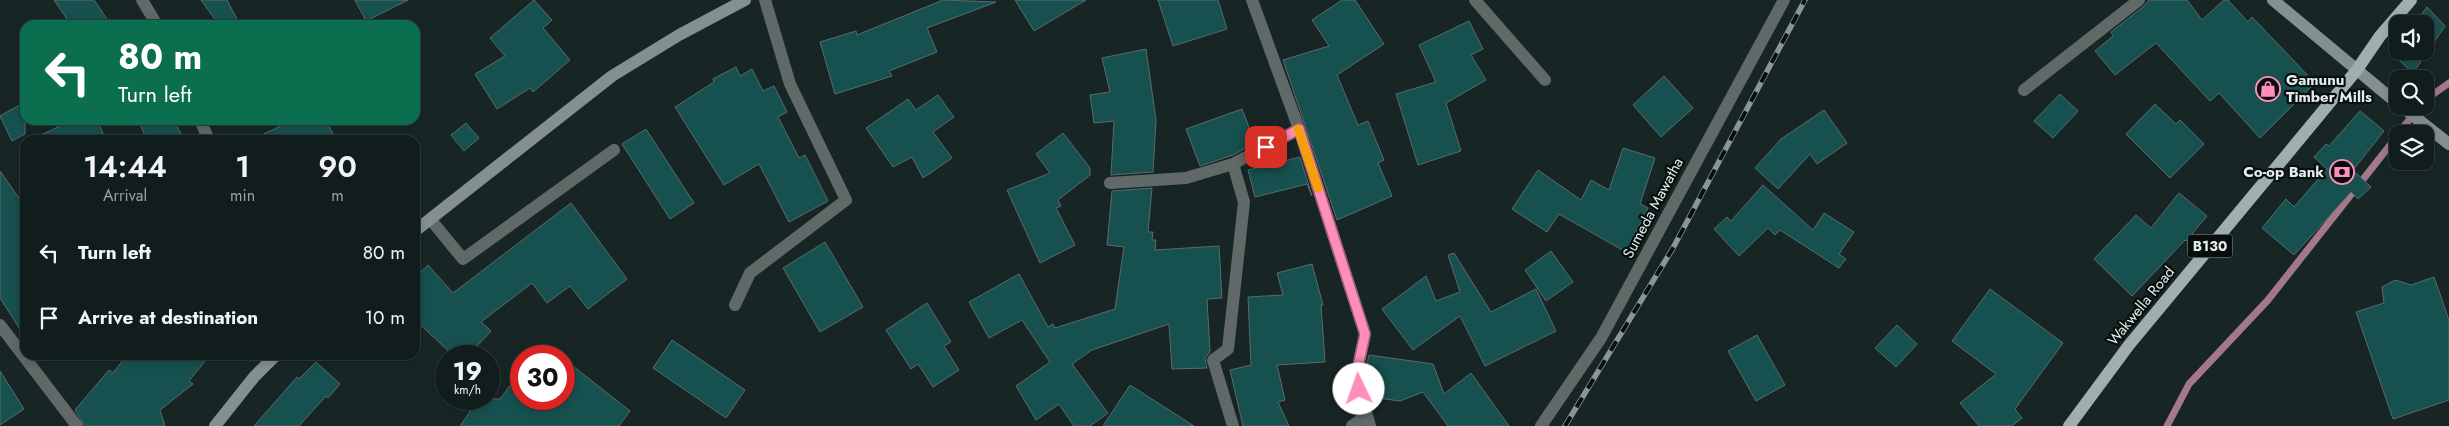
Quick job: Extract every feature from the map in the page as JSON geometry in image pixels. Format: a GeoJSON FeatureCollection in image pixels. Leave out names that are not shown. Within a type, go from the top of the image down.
{"type":"FeatureCollection","features":[{"type":"Feature","properties":{"kind":"main road","name":"Wakwella Road"},"geometry":{"type":"LineString","coordinates":[[2069,426],[2136,338],[2356,71],[2380,36],[2411,0]]}},
{"type":"Feature","properties":{"kind":"street"},"geometry":{"type":"LineString","coordinates":[[142,0],[154,20]]}},
{"type":"Feature","properties":{"kind":"street"},"geometry":{"type":"LineString","coordinates":[[735,305],[750,273],[846,200],[790,84],[765,0]]}},
{"type":"Feature","properties":{"kind":"street"},"geometry":{"type":"LineString","coordinates":[[1252,0],[1299,129],[1365,334],[1356,376],[1368,421],[1352,426]]}},
{"type":"Feature","properties":{"kind":"street"},"geometry":{"type":"LineString","coordinates":[[1475,0],[1545,80]]}},
{"type":"Feature","properties":{"kind":"street","name":"Sumeda Mawatha"},"geometry":{"type":"LineString","coordinates":[[1541,426],[1601,338],[1784,0]]}},
{"type":"Feature","properties":{"kind":"street"},"geometry":{"type":"LineString","coordinates":[[2024,90],[2139,0]]}},
{"type":"Feature","properties":{"kind":"street"},"geometry":{"type":"LineString","coordinates":[[2273,0],[2389,97]]}},
{"type":"Feature","properties":{"kind":"street"},"geometry":{"type":"LineString","coordinates":[[420,228],[612,76],[739,1]]}},
{"type":"Feature","properties":{"kind":"street"},"geometry":{"type":"LineString","coordinates":[[2412,115],[2449,144]]}},
{"type":"Feature","properties":{"kind":"street"},"geometry":{"type":"LineString","coordinates":[[1110,183],[1186,178],[1234,164],[1299,129]]}},
{"type":"Feature","properties":{"kind":"street"},"geometry":{"type":"LineString","coordinates":[[431,220],[463,259],[614,150]]}},
{"type":"Feature","properties":{"kind":"street"},"geometry":{"type":"LineString","coordinates":[[1233,426],[1213,360],[1228,349],[1244,202],[1234,164]]}},
{"type":"Feature","properties":{"kind":"street"},"geometry":{"type":"LineString","coordinates":[[0,325],[20,351]]}},
{"type":"Feature","properties":{"kind":"street"},"geometry":{"type":"LineString","coordinates":[[27,360],[77,426]]}},
{"type":"Feature","properties":{"kind":"street"},"geometry":{"type":"LineString","coordinates":[[215,426],[271,360]]}},
{"type":"Feature","properties":{"kind":"building"},"geometry":{"type":"Polygon","coordinates":[[[54,0],[94,0],[108,20],[68,20],[54,0]]]}},
{"type":"Feature","properties":{"kind":"building"},"geometry":{"type":"Polygon","coordinates":[[[201,0],[227,0],[237,20],[215,20],[201,0]]]}},
{"type":"Feature","properties":{"kind":"building"},"geometry":{"type":"Polygon","coordinates":[[[355,0],[408,0],[368,20],[365,20],[355,0]]]}},
{"type":"Feature","properties":{"kind":"building"},"geometry":{"type":"Polygon","coordinates":[[[534,0],[552,20],[543,28],[570,60],[533,92],[530,88],[497,109],[475,74],[505,56],[490,38],[534,0]]]}},
{"type":"Feature","properties":{"kind":"building"},"geometry":{"type":"Polygon","coordinates":[[[943,0],[996,2],[927,28],[937,52],[889,71],[892,76],[835,94],[820,42],[856,31],[857,35],[943,0]]]}},
{"type":"Feature","properties":{"kind":"building"},"geometry":{"type":"Polygon","coordinates":[[[1015,0],[1086,0],[1034,31],[1015,0]]]}},
{"type":"Feature","properties":{"kind":"building"},"geometry":{"type":"Polygon","coordinates":[[[1158,0],[1218,0],[1227,29],[1173,46],[1158,0]]]}},
{"type":"Feature","properties":{"kind":"building"},"geometry":{"type":"Polygon","coordinates":[[[1342,0],[1355,0],[1384,44],[1337,75],[1358,125],[1368,121],[1384,160],[1378,163],[1392,196],[1337,220],[1283,60],[1329,46],[1312,20],[1342,0]]]}},
{"type":"Feature","properties":{"kind":"building"},"geometry":{"type":"Polygon","coordinates":[[[2149,0],[2187,0],[2202,20],[2224,0],[2228,0],[2248,22],[2252,17],[2315,83],[2260,138],[2219,93],[2210,101],[2156,43],[2115,75],[2095,51],[2113,36],[2111,32],[2149,0]]]}},
{"type":"Feature","properties":{"kind":"building"},"geometry":{"type":"Polygon","coordinates":[[[2427,7],[2445,26],[2434,42],[2434,15],[2421,15],[2427,7]]]}},
{"type":"Feature","properties":{"kind":"building"},"geometry":{"type":"Polygon","coordinates":[[[1469,21],[1483,49],[1471,55],[1486,80],[1446,103],[1461,151],[1418,165],[1396,94],[1436,82],[1419,45],[1469,21]]]}},
{"type":"Feature","properties":{"kind":"building"},"geometry":{"type":"Polygon","coordinates":[[[1146,49],[1156,120],[1153,172],[1111,175],[1114,121],[1094,123],[1090,95],[1110,92],[1102,58],[1146,49]]]}},
{"type":"Feature","properties":{"kind":"building"},"geometry":{"type":"Polygon","coordinates":[[[2399,60],[2422,60],[2415,70],[2410,70],[2399,60]]]}},
{"type":"Feature","properties":{"kind":"building"},"geometry":{"type":"Polygon","coordinates":[[[736,67],[740,76],[752,69],[763,91],[774,86],[787,112],[778,117],[799,158],[805,155],[828,201],[789,222],[759,164],[724,185],[675,107],[714,82],[713,79],[736,67]]]}},
{"type":"Feature","properties":{"kind":"building"},"geometry":{"type":"Polygon","coordinates":[[[1664,76],[1693,108],[1661,137],[1633,105],[1664,76]]]}},
{"type":"Feature","properties":{"kind":"building"},"geometry":{"type":"Polygon","coordinates":[[[2060,94],[2078,111],[2053,138],[2034,121],[2060,94]]]}},
{"type":"Feature","properties":{"kind":"building"},"geometry":{"type":"Polygon","coordinates":[[[938,95],[954,117],[933,132],[952,158],[923,178],[912,157],[893,167],[866,128],[908,99],[916,110],[938,95]]]}},
{"type":"Feature","properties":{"kind":"building"},"geometry":{"type":"Polygon","coordinates":[[[2155,104],[2176,124],[2180,120],[2204,144],[2170,178],[2126,134],[2155,104]]]}},
{"type":"Feature","properties":{"kind":"building"},"geometry":{"type":"Polygon","coordinates":[[[20,105],[20,125],[25,125],[25,134],[12,141],[0,116],[20,105]]]}},
{"type":"Feature","properties":{"kind":"building"},"geometry":{"type":"Polygon","coordinates":[[[1242,109],[1255,143],[1233,155],[1200,166],[1186,129],[1242,109]]]}},
{"type":"Feature","properties":{"kind":"building"},"geometry":{"type":"Polygon","coordinates":[[[1824,110],[1847,143],[1817,164],[1810,154],[1778,189],[1755,168],[1781,139],[1824,110]]]}},
{"type":"Feature","properties":{"kind":"building"},"geometry":{"type":"Polygon","coordinates":[[[2360,111],[2384,131],[2353,170],[2371,187],[2358,199],[2351,192],[2294,255],[2262,228],[2286,199],[2294,207],[2327,169],[2314,157],[2326,144],[2329,146],[2360,111]]]}},
{"type":"Feature","properties":{"kind":"building"},"geometry":{"type":"Polygon","coordinates":[[[466,123],[479,138],[464,151],[451,135],[466,123]]]}},
{"type":"Feature","properties":{"kind":"building"},"geometry":{"type":"Polygon","coordinates":[[[62,125],[99,125],[104,135],[41,135],[62,125]]]}},
{"type":"Feature","properties":{"kind":"building"},"geometry":{"type":"Polygon","coordinates":[[[140,125],[176,125],[182,135],[145,135],[140,125]]]}},
{"type":"Feature","properties":{"kind":"building"},"geometry":{"type":"Polygon","coordinates":[[[282,125],[328,125],[334,135],[262,135],[282,125]]]}},
{"type":"Feature","properties":{"kind":"building"},"geometry":{"type":"Polygon","coordinates":[[[646,129],[694,203],[670,219],[622,144],[646,129]]]}},
{"type":"Feature","properties":{"kind":"building"},"geometry":{"type":"Polygon","coordinates":[[[1063,133],[1090,168],[1090,175],[1058,200],[1061,206],[1056,208],[1075,245],[1040,263],[1007,190],[1050,173],[1036,154],[1063,133]]]}},
{"type":"Feature","properties":{"kind":"building"},"geometry":{"type":"Polygon","coordinates":[[[1623,148],[1655,158],[1640,204],[1648,208],[1626,252],[1559,214],[1547,232],[1512,209],[1538,170],[1581,200],[1591,180],[1609,190],[1623,148]]]}},
{"type":"Feature","properties":{"kind":"building"},"geometry":{"type":"Polygon","coordinates":[[[1300,157],[1312,196],[1307,184],[1255,197],[1248,170],[1300,157]]]}},
{"type":"Feature","properties":{"kind":"building"},"geometry":{"type":"Polygon","coordinates":[[[0,171],[20,200],[20,329],[0,298],[0,171]]]}},
{"type":"Feature","properties":{"kind":"building"},"geometry":{"type":"Polygon","coordinates":[[[1763,185],[1813,230],[1824,213],[1854,232],[1839,254],[1846,259],[1839,268],[1780,230],[1775,235],[1768,228],[1739,256],[1714,229],[1727,217],[1731,221],[1763,185]]]}},
{"type":"Feature","properties":{"kind":"building"},"geometry":{"type":"Polygon","coordinates":[[[1152,188],[1148,232],[1153,232],[1152,240],[1156,240],[1155,250],[1219,246],[1222,298],[1207,299],[1210,352],[1205,358],[1207,368],[1172,369],[1169,324],[1092,350],[1072,364],[1108,413],[1090,426],[1074,426],[1059,404],[1036,420],[1016,386],[1050,362],[1022,320],[989,338],[969,302],[1019,274],[1048,327],[1053,324],[1055,328],[1115,309],[1124,247],[1107,245],[1112,191],[1152,188]]]}},
{"type":"Feature","properties":{"kind":"building"},"geometry":{"type":"Polygon","coordinates":[[[2179,193],[2207,216],[2186,241],[2132,296],[2094,259],[2136,215],[2151,228],[2179,193]]]}},
{"type":"Feature","properties":{"kind":"building"},"geometry":{"type":"Polygon","coordinates":[[[571,203],[627,279],[588,309],[570,286],[547,303],[532,283],[481,322],[491,331],[478,345],[442,345],[420,325],[420,272],[428,265],[453,293],[571,203]]]}},
{"type":"Feature","properties":{"kind":"building"},"geometry":{"type":"Polygon","coordinates":[[[825,242],[863,307],[820,332],[783,268],[825,242]]]}},
{"type":"Feature","properties":{"kind":"building"},"geometry":{"type":"Polygon","coordinates":[[[1551,251],[1573,282],[1546,301],[1525,270],[1551,251]]]}},
{"type":"Feature","properties":{"kind":"building"},"geometry":{"type":"Polygon","coordinates":[[[1454,253],[1491,312],[1536,289],[1556,331],[1485,366],[1460,316],[1413,350],[1382,309],[1426,276],[1436,301],[1460,292],[1448,255],[1454,253]]]}},
{"type":"Feature","properties":{"kind":"building"},"geometry":{"type":"Polygon","coordinates":[[[1312,264],[1323,305],[1321,305],[1325,362],[1277,365],[1285,400],[1278,402],[1289,426],[1243,426],[1230,370],[1251,365],[1248,297],[1283,295],[1277,273],[1312,264]]]}},
{"type":"Feature","properties":{"kind":"building"},"geometry":{"type":"Polygon","coordinates":[[[2434,277],[2449,320],[2449,400],[2393,419],[2356,312],[2384,303],[2382,287],[2395,280],[2411,285],[2434,277]]]}},
{"type":"Feature","properties":{"kind":"building"},"geometry":{"type":"Polygon","coordinates":[[[1990,289],[2063,343],[2015,409],[2022,418],[2012,426],[1979,426],[1960,403],[1996,374],[1952,341],[1990,289]]]}},
{"type":"Feature","properties":{"kind":"building"},"geometry":{"type":"Polygon","coordinates":[[[927,303],[951,342],[944,346],[959,370],[933,387],[918,364],[911,369],[886,330],[927,303]]]}},
{"type":"Feature","properties":{"kind":"building"},"geometry":{"type":"Polygon","coordinates":[[[1897,325],[1917,344],[1896,367],[1875,348],[1897,325]]]}},
{"type":"Feature","properties":{"kind":"building"},"geometry":{"type":"Polygon","coordinates":[[[1757,335],[1785,385],[1756,401],[1728,351],[1757,335]]]}},
{"type":"Feature","properties":{"kind":"building"},"geometry":{"type":"Polygon","coordinates":[[[672,340],[745,390],[726,418],[653,368],[672,340]]]}},
{"type":"Feature","properties":{"kind":"building"},"geometry":{"type":"Polygon","coordinates":[[[1369,355],[1433,364],[1444,394],[1471,373],[1509,426],[1448,426],[1423,392],[1400,401],[1370,397],[1364,376],[1369,355]]]}},
{"type":"Feature","properties":{"kind":"building"},"geometry":{"type":"Polygon","coordinates":[[[123,360],[206,360],[189,381],[193,384],[160,410],[165,426],[85,426],[75,410],[109,370],[113,373],[123,360]]]}},
{"type":"Feature","properties":{"kind":"building"},"geometry":{"type":"Polygon","coordinates":[[[316,362],[340,384],[328,398],[326,396],[299,426],[254,426],[297,377],[299,379],[316,362]]]}},
{"type":"Feature","properties":{"kind":"building"},"geometry":{"type":"Polygon","coordinates":[[[575,368],[630,411],[619,426],[460,426],[470,412],[467,410],[500,410],[500,399],[510,386],[510,410],[575,410],[575,368]]]}},
{"type":"Feature","properties":{"kind":"building"},"geometry":{"type":"Polygon","coordinates":[[[0,371],[24,409],[0,425],[0,371]]]}},
{"type":"Feature","properties":{"kind":"building"},"geometry":{"type":"Polygon","coordinates":[[[1130,385],[1194,426],[1103,426],[1130,385]]]}},
{"type":"Feature","properties":{"kind":"waterway"},"geometry":{"type":"LineString","coordinates":[[2434,94],[2449,83]]}},
{"type":"Feature","properties":{"kind":"waterway"},"geometry":{"type":"LineString","coordinates":[[2405,125],[2413,115]]}},
{"type":"Feature","properties":{"kind":"waterway"},"geometry":{"type":"LineString","coordinates":[[2167,426],[2189,384],[2268,300],[2389,146]]}},
{"type":"Feature","properties":{"kind":"railway"},"geometry":{"type":"LineString","coordinates":[[1565,426],[1673,248],[1805,0]]}},
{"type":"Feature","properties":{"kind":"slow traffic"},"geometry":{"type":"LineString","coordinates":[[1298,129],[1318,188]]}},
{"type":"Feature","properties":{"kind":"place","name":"Gamunu Timber Mills"},"geometry":{"type":"Point","coordinates":[2268,89]}},
{"type":"Feature","properties":{"kind":"place","name":"Co-op Bank"},"geometry":{"type":"Point","coordinates":[2342,172]}},
{"type":"Feature","properties":{"kind":"route"},"geometry":{"type":"LineString","coordinates":[[1266,147],[1299,129],[1365,334],[1356,376],[1359,389]]}}]}
